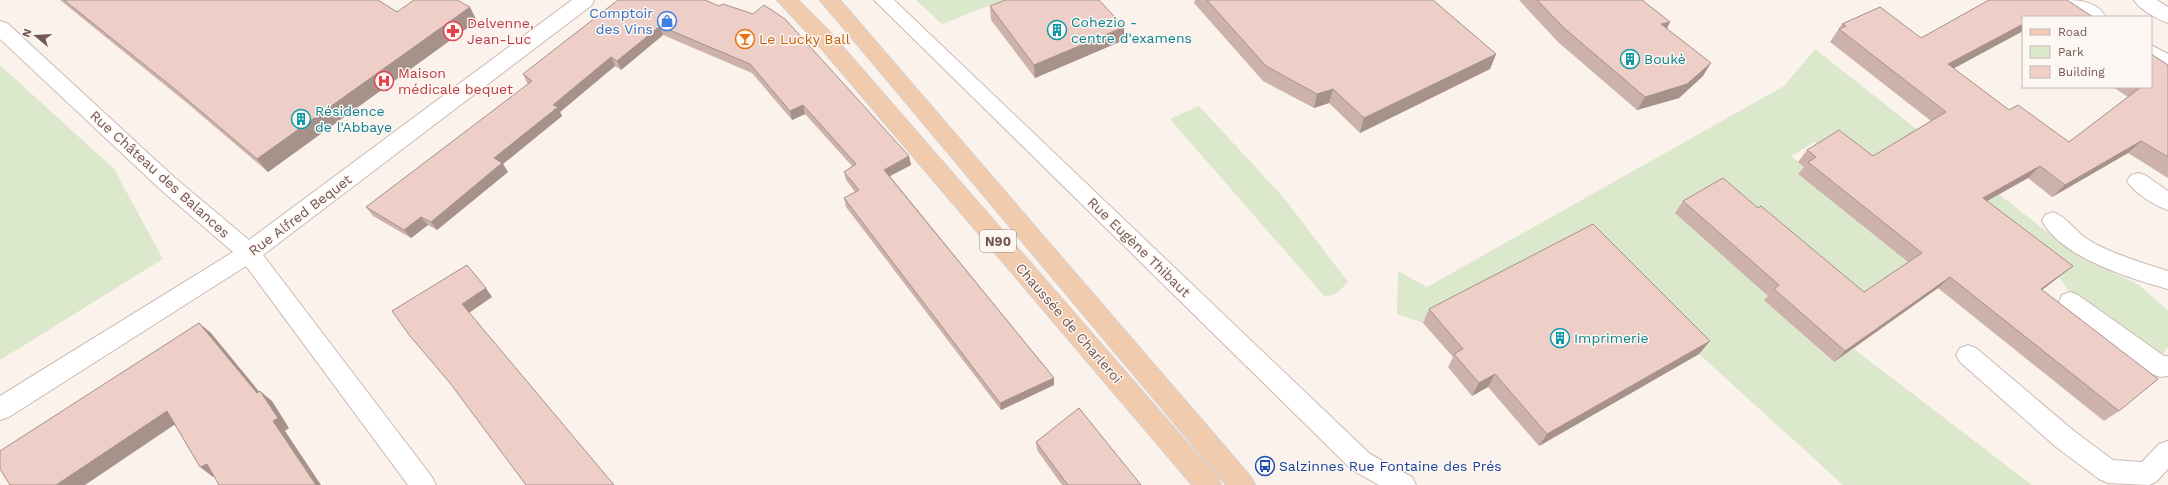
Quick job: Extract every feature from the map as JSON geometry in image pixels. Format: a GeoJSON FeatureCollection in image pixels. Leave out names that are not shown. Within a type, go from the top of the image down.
{"type":"FeatureCollection","features":[{"type":"Feature","properties":{"kind":"main road","name":"Chaussée de Charleroi"},"geometry":{"type":"LineString","coordinates":[[786,0],[796,8],[822,36],[1208,485]]}},
{"type":"Feature","properties":{"kind":"main road","name":"Chaussée de Charleroi"},"geometry":{"type":"LineString","coordinates":[[829,0],[1242,485]]}},
{"type":"Feature","properties":{"kind":"street","name":"Rue Alfred Bequet"},"geometry":{"type":"LineString","coordinates":[[0,409],[249,253],[585,0]]}},
{"type":"Feature","properties":{"kind":"street","name":"Rue Eugène Thibaut"},"geometry":{"type":"LineString","coordinates":[[883,0],[1361,462],[1403,485]]}},
{"type":"Feature","properties":{"kind":"street"},"geometry":{"type":"LineString","coordinates":[[2070,0],[2095,16]]}},
{"type":"Feature","properties":{"kind":"street"},"geometry":{"type":"LineString","coordinates":[[2143,0],[2168,16]]}},
{"type":"Feature","properties":{"kind":"street","name":"Rue Château des Balances"},"geometry":{"type":"LineString","coordinates":[[0,28],[168,184],[249,253],[423,485]]}},
{"type":"Feature","properties":{"kind":"street"},"geometry":{"type":"LineString","coordinates":[[2152,53],[2168,63]]}},
{"type":"Feature","properties":{"kind":"street"},"geometry":{"type":"LineString","coordinates":[[2138,181],[2168,202]]}},
{"type":"Feature","properties":{"kind":"street"},"geometry":{"type":"LineString","coordinates":[[2053,221],[2079,245],[2139,272],[2168,280]]}},
{"type":"Feature","properties":{"kind":"street"},"geometry":{"type":"LineString","coordinates":[[2070,302],[2160,367],[2168,366]]}},
{"type":"Feature","properties":{"kind":"street"},"geometry":{"type":"LineString","coordinates":[[1968,355],[2065,439],[2108,471],[2147,474],[2168,452]]}},
{"type":"Feature","properties":{"kind":"green space"},"geometry":{"type":"Polygon","coordinates":[[[916,0],[1004,0],[942,24],[916,0]]]}},
{"type":"Feature","properties":{"kind":"green space"},"geometry":{"type":"Polygon","coordinates":[[[1815,49],[2057,240],[2084,258],[2139,285],[2168,310],[2168,346],[2163,354],[2138,344],[2072,295],[2059,277],[1878,159],[1822,147],[1815,142],[1791,156],[1807,169],[1799,174],[1911,264],[1853,303],[1769,297],[1765,300],[1833,362],[1854,349],[2032,485],[1843,485],[1699,354],[1585,238],[1423,323],[1397,314],[1398,271],[1427,287],[1784,86],[1815,49]]]}},
{"type":"Feature","properties":{"kind":"green space"},"geometry":{"type":"Polygon","coordinates":[[[0,65],[114,169],[163,259],[0,360],[0,65]]]}},
{"type":"Feature","properties":{"kind":"green space"},"geometry":{"type":"Polygon","coordinates":[[[1199,106],[1284,198],[1348,282],[1337,293],[1325,297],[1170,119],[1199,106]]]}},
{"type":"Feature","properties":{"kind":"building"},"geometry":{"type":"Polygon","coordinates":[[[64,0],[378,0],[397,12],[414,0],[457,0],[470,7],[257,159],[176,90],[64,0]]]}},
{"type":"Feature","properties":{"kind":"building"},"geometry":{"type":"Polygon","coordinates":[[[618,0],[705,0],[719,6],[723,4],[753,14],[764,5],[785,19],[909,156],[884,170],[1054,378],[1000,403],[844,198],[859,190],[844,172],[856,164],[803,105],[790,111],[750,64],[660,26],[617,61],[611,57],[553,105],[558,107],[494,158],[502,163],[431,222],[421,217],[404,230],[366,207],[532,81],[523,74],[618,0]]]}},
{"type":"Feature","properties":{"kind":"building","name":"Cohezio - centre d'examens"},"geometry":{"type":"Polygon","coordinates":[[[1005,0],[1099,0],[1124,27],[1034,65],[990,6],[1005,0]]]}},
{"type":"Feature","properties":{"kind":"building"},"geometry":{"type":"Polygon","coordinates":[[[1207,0],[1433,0],[1496,54],[1364,118],[1333,89],[1317,94],[1266,66],[1207,0]]]}},
{"type":"Feature","properties":{"kind":"building","name":"Boukè"},"geometry":{"type":"Polygon","coordinates":[[[1537,0],[1642,0],[1670,22],[1661,24],[1711,63],[1687,84],[1645,97],[1564,28],[1537,0]]]}},
{"type":"Feature","properties":{"kind":"building"},"geometry":{"type":"Polygon","coordinates":[[[1989,0],[2067,0],[2091,16],[2022,16],[2022,25],[1948,64],[2009,110],[2018,105],[2069,142],[2140,88],[2152,88],[2152,55],[2168,65],[2168,157],[2141,141],[2065,185],[2040,166],[1983,198],[2073,266],[2041,289],[2158,379],[2119,411],[1950,277],[1845,351],[1774,289],[1779,285],[1683,201],[1723,178],[1758,208],[1761,206],[1864,292],[1922,253],[1808,162],[1816,157],[1807,150],[1839,130],[1873,156],[1946,112],[1839,29],[1846,26],[1842,24],[1880,7],[1921,38],[1989,0]]]}},
{"type":"Feature","properties":{"kind":"building","name":"Imprimerie"},"geometry":{"type":"Polygon","coordinates":[[[1593,224],[1710,341],[1547,434],[1495,374],[1479,383],[1454,354],[1463,349],[1429,309],[1593,224]]]}},
{"type":"Feature","properties":{"kind":"building"},"geometry":{"type":"Polygon","coordinates":[[[467,265],[486,288],[462,304],[614,485],[526,485],[450,383],[410,336],[392,311],[467,265]]]}},
{"type":"Feature","properties":{"kind":"building"},"geometry":{"type":"Polygon","coordinates":[[[199,323],[257,393],[260,391],[278,418],[273,421],[316,485],[219,485],[207,464],[200,467],[167,411],[56,485],[10,485],[0,469],[0,451],[199,323]]]}},
{"type":"Feature","properties":{"kind":"building"},"geometry":{"type":"Polygon","coordinates":[[[1079,408],[1141,485],[1068,485],[1036,442],[1079,408]]]}},
{"type":"Feature","properties":{"kind":"place","name":"Comptoir des Vins"},"geometry":{"type":"Point","coordinates":[667,21]}},
{"type":"Feature","properties":{"kind":"place","name":"Cohezio - centre d'examens"},"geometry":{"type":"Point","coordinates":[1057,30]}},
{"type":"Feature","properties":{"kind":"place","name":"Delvenne, Jean-Luc"},"geometry":{"type":"Point","coordinates":[453,31]}},
{"type":"Feature","properties":{"kind":"place","name":"Le Lucky Ball"},"geometry":{"type":"Point","coordinates":[745,39]}},
{"type":"Feature","properties":{"kind":"place","name":"Boukè"},"geometry":{"type":"Point","coordinates":[1630,59]}},
{"type":"Feature","properties":{"kind":"place","name":"Maison médicale bequet"},"geometry":{"type":"Point","coordinates":[384,81]}},
{"type":"Feature","properties":{"kind":"place","name":"Résidence de l'Abbaye"},"geometry":{"type":"Point","coordinates":[301,119]}},
{"type":"Feature","properties":{"kind":"place","name":"Imprimerie"},"geometry":{"type":"Point","coordinates":[1560,338]}},
{"type":"Feature","properties":{"kind":"place","name":"Salzinnes Rue Fontaine des Prés"},"geometry":{"type":"Point","coordinates":[1265,466]}}]}
